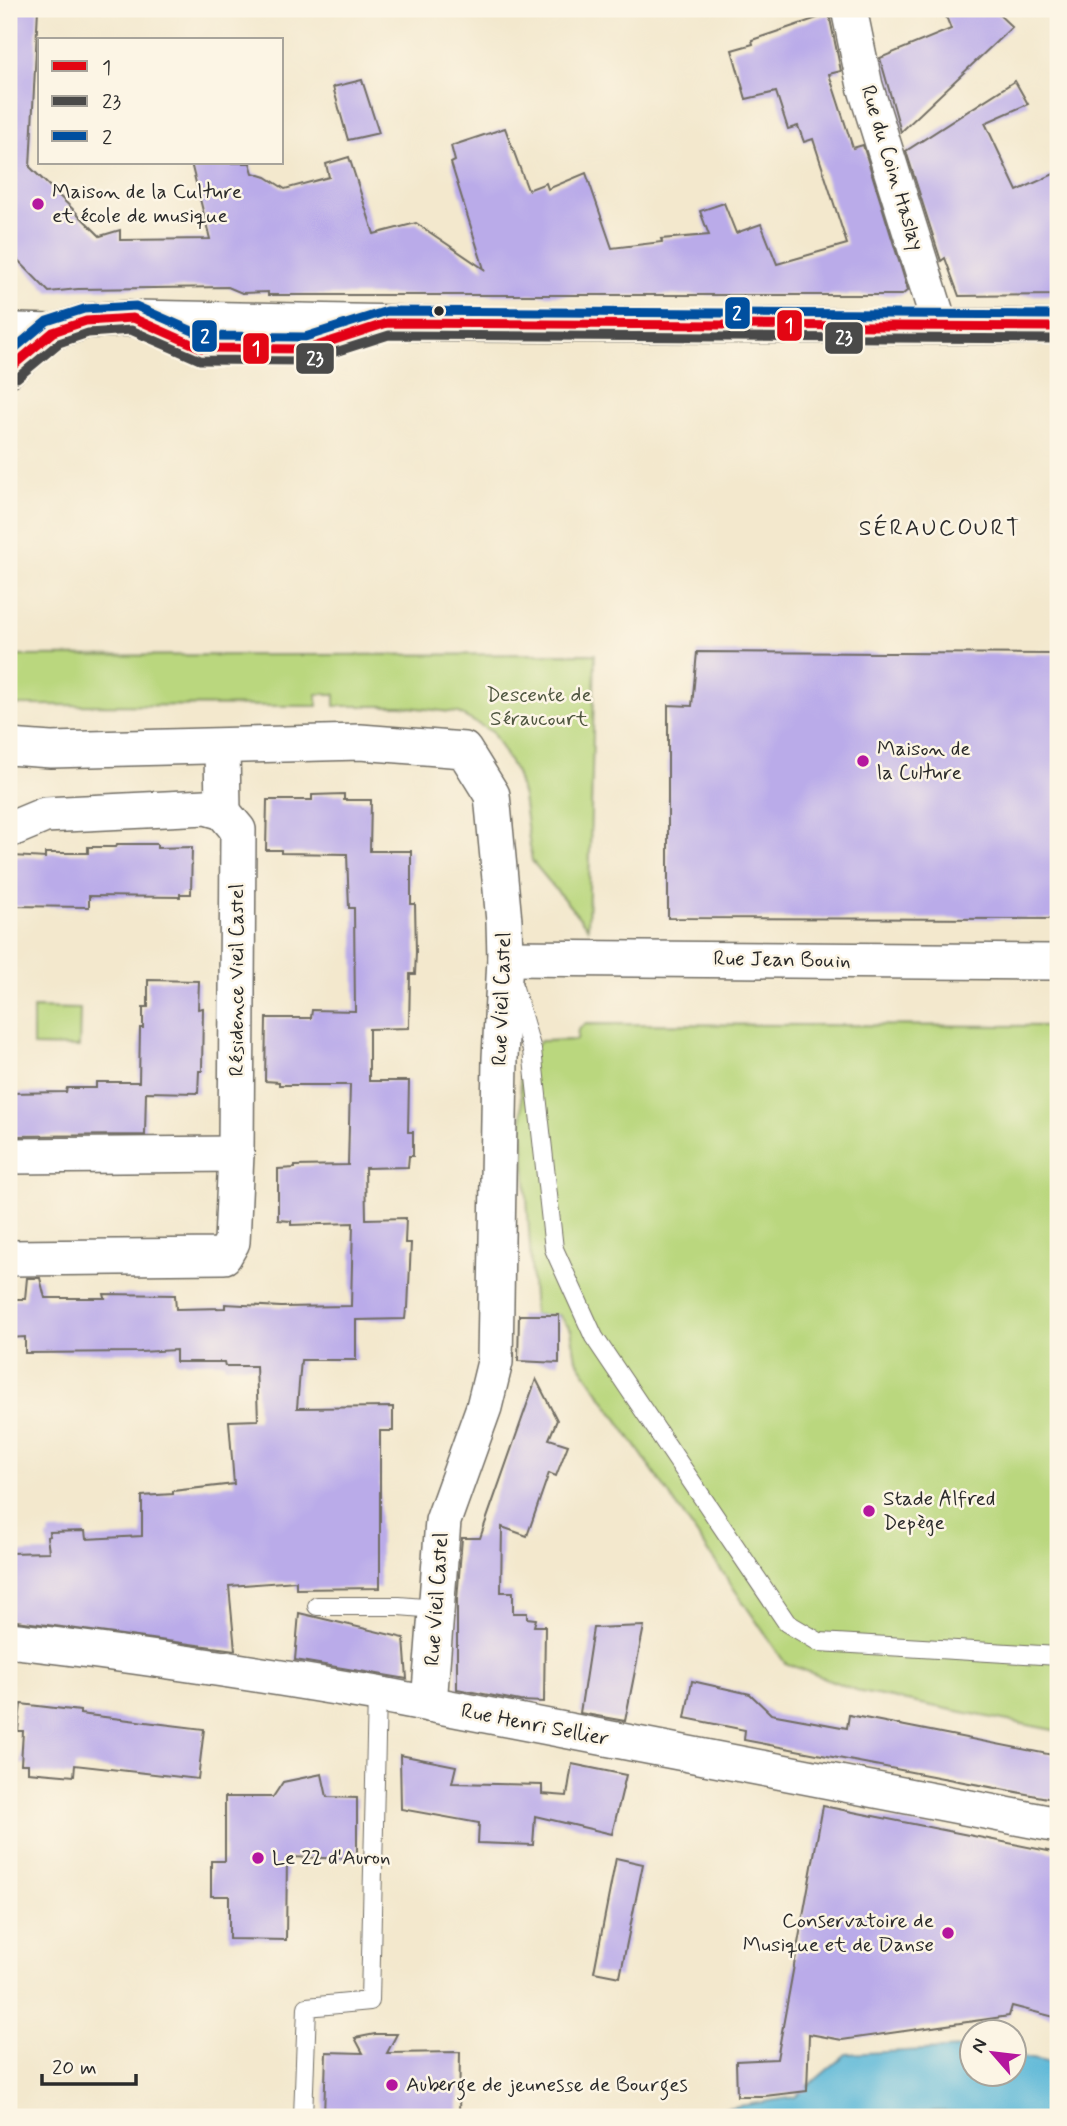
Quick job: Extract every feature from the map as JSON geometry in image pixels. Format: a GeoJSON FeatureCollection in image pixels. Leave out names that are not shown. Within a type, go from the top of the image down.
{"type":"FeatureCollection","features":[{"type":"Feature","properties":{"kind":"street","name":"Rue du Coin Haslay"},"geometry":{"type":"LineString","coordinates":[[849,9],[865,86],[940,326]]}},
{"type":"Feature","properties":{"kind":"street"},"geometry":{"type":"LineString","coordinates":[[9,337],[18,331],[53,332],[86,321],[133,318],[387,323],[1058,327]]}},
{"type":"Feature","properties":{"kind":"street"},"geometry":{"type":"LineString","coordinates":[[9,369],[53,332]]}},
{"type":"Feature","properties":{"kind":"street","name":"Rue Vieil Castel"},"geometry":{"type":"LineString","coordinates":[[9,747],[51,750],[360,742],[464,750],[492,795],[499,854],[505,958],[500,1058],[495,1362],[484,1407],[443,1521],[429,1704]]}},
{"type":"Feature","properties":{"kind":"street","name":"Résidence Vieil Castel"},"geometry":{"type":"LineString","coordinates":[[9,1258],[224,1256],[232,1242],[236,1153],[238,830],[223,812],[222,747]]}},
{"type":"Feature","properties":{"kind":"street"},"geometry":{"type":"LineString","coordinates":[[9,830],[46,815],[206,807],[223,812]]}},
{"type":"Feature","properties":{"kind":"street","name":"Rue Jean Bouin"},"geometry":{"type":"LineString","coordinates":[[505,958],[1058,962]]}},
{"type":"Feature","properties":{"kind":"street"},"geometry":{"type":"LineString","coordinates":[[9,1156],[236,1153]]}},
{"type":"Feature","properties":{"kind":"street","name":"Rue Henri Sellier"},"geometry":{"type":"LineString","coordinates":[[9,1640],[256,1673],[377,1694],[1058,1825]]}},
{"type":"Feature","properties":{"kind":"lane"},"geometry":{"type":"LineString","coordinates":[[505,958],[532,1050],[554,1249],[594,1337],[787,1623],[819,1642],[1058,1657]]}},
{"type":"Feature","properties":{"kind":"lane"},"geometry":{"type":"LineString","coordinates":[[317,1606],[436,1609]]}},
{"type":"Feature","properties":{"kind":"lane"},"geometry":{"type":"LineString","coordinates":[[303,2117],[307,2007],[370,2001],[377,1694]]}},
{"type":"Feature","properties":{"kind":"green space","name":"Descente de Séraucourt"},"geometry":{"type":"Polygon","coordinates":[[[595,654],[588,928],[532,861],[523,797],[516,773],[492,732],[458,713],[401,706],[335,706],[335,694],[317,694],[317,706],[9,705],[9,656],[595,654]]]}},
{"type":"Feature","properties":{"kind":"green space"},"geometry":{"type":"Polygon","coordinates":[[[33,1008],[80,1009],[79,1047],[33,1046],[33,1008]]]}},
{"type":"Feature","properties":{"kind":"green space","name":"Stade Alfred Depège"},"geometry":{"type":"Polygon","coordinates":[[[585,1024],[1058,1026],[1058,1731],[861,1692],[785,1663],[576,1359],[571,1330],[559,1315],[534,1315],[519,1062],[541,1041],[577,1040],[578,1030],[585,1024]]]}},
{"type":"Feature","properties":{"kind":"green space"},"geometry":{"type":"Polygon","coordinates":[[[936,2111],[1052,2116],[1057,2117],[882,2117],[936,2111]]]}},
{"type":"Feature","properties":{"kind":"water"},"geometry":{"type":"Polygon","coordinates":[[[958,2048],[958,2088],[1028,2088],[1028,2058],[1058,2064],[1058,2117],[936,2111],[882,2117],[670,2117],[795,2097],[846,2054],[958,2048]]]}},
{"type":"Feature","properties":{"kind":"building"},"geometry":{"type":"Polygon","coordinates":[[[9,9],[38,9],[30,167],[100,236],[120,230],[120,240],[210,239],[191,164],[250,164],[253,173],[266,177],[285,189],[329,177],[326,164],[349,157],[374,234],[416,223],[484,269],[451,163],[455,161],[451,146],[505,128],[528,190],[546,183],[548,189],[586,173],[612,248],[662,242],[661,239],[709,235],[700,211],[724,203],[736,233],[761,224],[777,264],[847,244],[813,139],[804,142],[798,126],[788,129],[776,92],[746,99],[732,50],[753,44],[752,40],[829,14],[841,71],[829,74],[853,148],[863,145],[908,290],[902,295],[268,295],[268,292],[242,293],[228,287],[78,289],[49,292],[9,251],[9,9]]]}},
{"type":"Feature","properties":{"kind":"building"},"geometry":{"type":"Polygon","coordinates":[[[943,9],[993,9],[1012,27],[901,132],[880,58],[951,29],[943,9]]]}},
{"type":"Feature","properties":{"kind":"building"},"geometry":{"type":"Polygon","coordinates":[[[362,80],[379,133],[348,140],[333,87],[362,80]]]}},
{"type":"Feature","properties":{"kind":"building"},"geometry":{"type":"Polygon","coordinates":[[[1015,81],[1028,104],[985,123],[1017,191],[1058,172],[1058,295],[959,296],[945,258],[941,261],[906,151],[1015,81]]]}},
{"type":"Feature","properties":{"kind":"building","name":"Maison de la Culture"},"geometry":{"type":"Polygon","coordinates":[[[697,652],[1058,654],[1058,919],[668,918],[668,705],[692,706],[697,652]]]}},
{"type":"Feature","properties":{"kind":"building"},"geometry":{"type":"Polygon","coordinates":[[[344,794],[344,800],[371,800],[370,851],[411,851],[411,904],[415,904],[416,952],[415,974],[410,974],[409,1028],[369,1029],[369,1081],[409,1081],[408,1132],[413,1132],[413,1156],[409,1156],[408,1167],[365,1168],[366,1219],[406,1218],[405,1243],[411,1243],[408,1308],[405,1319],[356,1320],[356,1360],[301,1360],[297,1408],[393,1407],[393,1431],[380,1431],[380,1588],[296,1589],[296,1581],[229,1586],[235,1650],[9,1620],[9,1553],[49,1552],[49,1532],[85,1531],[86,1539],[142,1536],[142,1496],[234,1484],[229,1421],[258,1420],[256,1366],[225,1366],[224,1362],[176,1362],[176,1350],[25,1353],[25,1337],[9,1338],[9,1299],[25,1299],[27,1278],[40,1278],[45,1298],[105,1298],[104,1294],[175,1295],[176,1309],[225,1308],[225,1304],[281,1307],[351,1306],[353,1223],[291,1225],[291,1221],[278,1220],[278,1169],[348,1165],[350,1085],[279,1085],[279,1082],[265,1081],[266,1018],[311,1018],[312,1010],[355,1011],[354,908],[349,908],[347,854],[281,853],[281,850],[266,850],[267,800],[312,800],[312,795],[344,794]]]}},
{"type":"Feature","properties":{"kind":"building"},"geometry":{"type":"Polygon","coordinates":[[[117,844],[157,844],[157,848],[192,847],[191,894],[180,894],[180,897],[89,896],[89,907],[9,906],[9,860],[13,860],[14,856],[45,858],[45,853],[88,853],[88,847],[116,847],[117,844]]]}},
{"type":"Feature","properties":{"kind":"building"},"geometry":{"type":"Polygon","coordinates":[[[148,980],[199,981],[198,1009],[203,1008],[202,1071],[199,1071],[198,1093],[146,1092],[145,1135],[9,1136],[9,1093],[66,1092],[67,1088],[96,1088],[96,1082],[139,1082],[140,1028],[143,1028],[143,1007],[148,1007],[148,980]]]}},
{"type":"Feature","properties":{"kind":"building"},"geometry":{"type":"Polygon","coordinates":[[[519,1315],[559,1315],[559,1363],[518,1361],[519,1315]]]}},
{"type":"Feature","properties":{"kind":"building"},"geometry":{"type":"Polygon","coordinates":[[[536,1379],[557,1420],[549,1439],[568,1445],[556,1476],[549,1473],[527,1536],[502,1527],[501,1592],[513,1592],[513,1613],[527,1613],[527,1618],[536,1619],[534,1626],[545,1626],[544,1702],[520,1701],[457,1689],[457,1600],[462,1538],[480,1538],[536,1379]]]}},
{"type":"Feature","properties":{"kind":"building"},"geometry":{"type":"Polygon","coordinates":[[[299,1613],[404,1638],[407,1679],[295,1660],[299,1613]]]}},
{"type":"Feature","properties":{"kind":"building"},"geometry":{"type":"Polygon","coordinates":[[[644,1626],[625,1721],[580,1713],[593,1628],[644,1626]]]}},
{"type":"Feature","properties":{"kind":"building"},"geometry":{"type":"Polygon","coordinates":[[[692,1681],[750,1694],[771,1714],[847,1728],[849,1715],[1058,1756],[1058,1800],[744,1740],[745,1730],[685,1718],[692,1681]]]}},
{"type":"Feature","properties":{"kind":"building"},"geometry":{"type":"Polygon","coordinates":[[[21,1704],[204,1729],[198,1779],[75,1765],[74,1776],[28,1772],[28,1764],[21,1764],[23,1731],[18,1731],[21,1704]]]}},
{"type":"Feature","properties":{"kind":"building"},"geometry":{"type":"Polygon","coordinates":[[[400,1755],[456,1766],[452,1783],[542,1785],[542,1794],[567,1796],[572,1764],[626,1775],[612,1834],[535,1816],[533,1845],[478,1843],[479,1823],[401,1809],[400,1755]]]}},
{"type":"Feature","properties":{"kind":"building","name":"Le 22 d'Auron"},"geometry":{"type":"Polygon","coordinates":[[[322,1774],[327,1797],[357,1798],[357,1859],[287,1857],[286,1940],[229,1939],[229,1896],[211,1896],[211,1861],[225,1861],[225,1797],[273,1797],[283,1782],[322,1774]]]}},
{"type":"Feature","properties":{"kind":"building","name":"Conservatoire de Musique et de Danse"},"geometry":{"type":"Polygon","coordinates":[[[823,1806],[1058,1853],[1058,2018],[1012,2006],[1009,2016],[958,2018],[958,2023],[842,2040],[809,2034],[807,2091],[737,2096],[736,2061],[777,2059],[823,1806]]]}},
{"type":"Feature","properties":{"kind":"building"},"geometry":{"type":"Polygon","coordinates":[[[616,1858],[643,1864],[620,1977],[594,1972],[616,1858]]]}},
{"type":"Feature","properties":{"kind":"building","name":"Auberge de jeunesse de Bourges"},"geometry":{"type":"Polygon","coordinates":[[[397,2034],[387,2053],[460,2052],[459,2117],[324,2117],[326,2052],[363,2053],[355,2038],[397,2034]]]}},
{"type":"Feature","properties":{"kind":"transit line","name":"2"},"geometry":{"type":"LineString","coordinates":[[9,353],[47,321],[84,309],[136,306],[204,336],[305,337],[387,311],[1058,315]]}},
{"type":"Feature","properties":{"kind":"transit line","name":"1"},"geometry":{"type":"LineString","coordinates":[[9,369],[53,332],[86,321],[133,318],[201,348],[307,349],[387,323],[1058,327]]}},
{"type":"Feature","properties":{"kind":"transit line","name":"23"},"geometry":{"type":"LineString","coordinates":[[17,378],[59,343],[88,333],[131,330],[200,360],[307,361],[389,335],[1058,339]]}},
{"type":"Feature","properties":{"kind":"place","name":"Maison de la Culture et école de musique"},"geometry":{"type":"Point","coordinates":[38,204]}},
{"type":"Feature","properties":{"kind":"place","name":"Maison de la Culture"},"geometry":{"type":"Point","coordinates":[863,761]}},
{"type":"Feature","properties":{"kind":"place","name":"Stade Alfred Depège"},"geometry":{"type":"Point","coordinates":[869,1511]}},
{"type":"Feature","properties":{"kind":"place","name":"Le 22 d'Auron"},"geometry":{"type":"Point","coordinates":[258,1858]}},
{"type":"Feature","properties":{"kind":"place","name":"Conservatoire de Musique et de Danse"},"geometry":{"type":"Point","coordinates":[948,1933]}},
{"type":"Feature","properties":{"kind":"place","name":"Auberge de jeunesse de Bourges"},"geometry":{"type":"Point","coordinates":[392,2085]}},
{"type":"Feature","properties":{"kind":"district","name":"SÉRAUCOURT"},"geometry":{"type":"Point","coordinates":[940,529]}}]}
